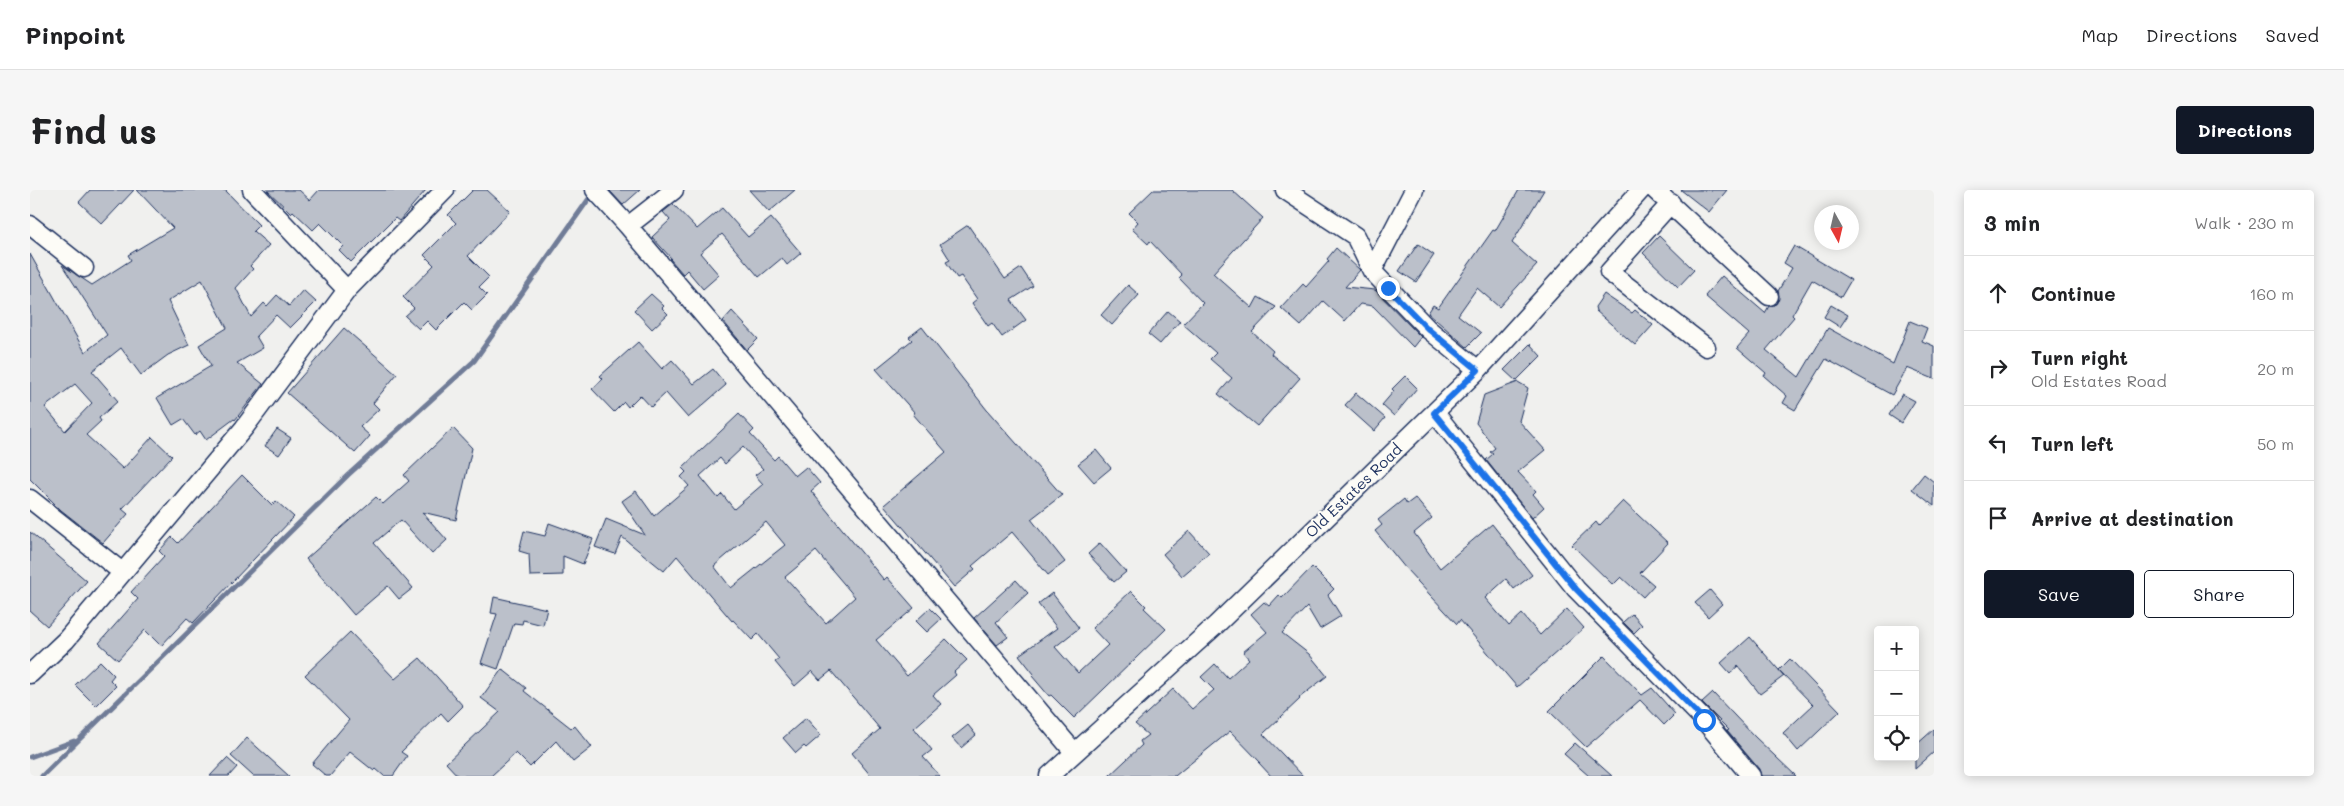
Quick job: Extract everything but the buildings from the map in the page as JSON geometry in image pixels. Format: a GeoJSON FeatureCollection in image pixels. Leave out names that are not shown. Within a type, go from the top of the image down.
{"type":"FeatureCollection","features":[{"type":"Feature","properties":{"kind":"street"},"geometry":{"type":"LineString","coordinates":[[252,190],[347,290]]}},
{"type":"Feature","properties":{"kind":"street"},"geometry":{"type":"LineString","coordinates":[[30,674],[66,640],[244,428],[347,290],[445,190]]}},
{"type":"Feature","properties":{"kind":"street"},"geometry":{"type":"LineString","coordinates":[[628,226],[674,190]]}},
{"type":"Feature","properties":{"kind":"street"},"geometry":{"type":"LineString","coordinates":[[1285,190],[1355,236],[1372,271],[1428,329],[1478,370]]}},
{"type":"Feature","properties":{"kind":"street"},"geometry":{"type":"LineString","coordinates":[[1372,271],[1414,190]]}},
{"type":"Feature","properties":{"kind":"street","name":"Old Estates Road"},"geometry":{"type":"LineString","coordinates":[[1049,776],[1216,625],[1478,370],[1641,190]]}},
{"type":"Feature","properties":{"kind":"street"},"geometry":{"type":"LineString","coordinates":[[1655,190],[1769,296]]}},
{"type":"Feature","properties":{"kind":"street"},"geometry":{"type":"LineString","coordinates":[[599,194],[1074,752]]}},
{"type":"Feature","properties":{"kind":"street"},"geometry":{"type":"LineString","coordinates":[[1671,203],[1609,272],[1706,347]]}},
{"type":"Feature","properties":{"kind":"street"},"geometry":{"type":"LineString","coordinates":[[30,225],[84,268]]}},
{"type":"Feature","properties":{"kind":"street"},"geometry":{"type":"LineString","coordinates":[[1434,413],[1576,589],[1704,720],[1751,776]]}},
{"type":"Feature","properties":{"kind":"street"},"geometry":{"type":"LineString","coordinates":[[30,499],[122,572]]}},
{"type":"Feature","properties":{"kind":"waterway"},"geometry":{"type":"LineString","coordinates":[[42,776],[348,475],[474,361],[593,193]]}},
{"type":"Feature","properties":{"kind":"waterway"},"geometry":{"type":"LineString","coordinates":[[30,757],[74,741]]}},
{"type":"Feature","properties":{"kind":"route"},"geometry":{"type":"LineString","coordinates":[[1388,288],[1428,329],[1478,370],[1434,413],[1576,589],[1704,720]]}}]}
